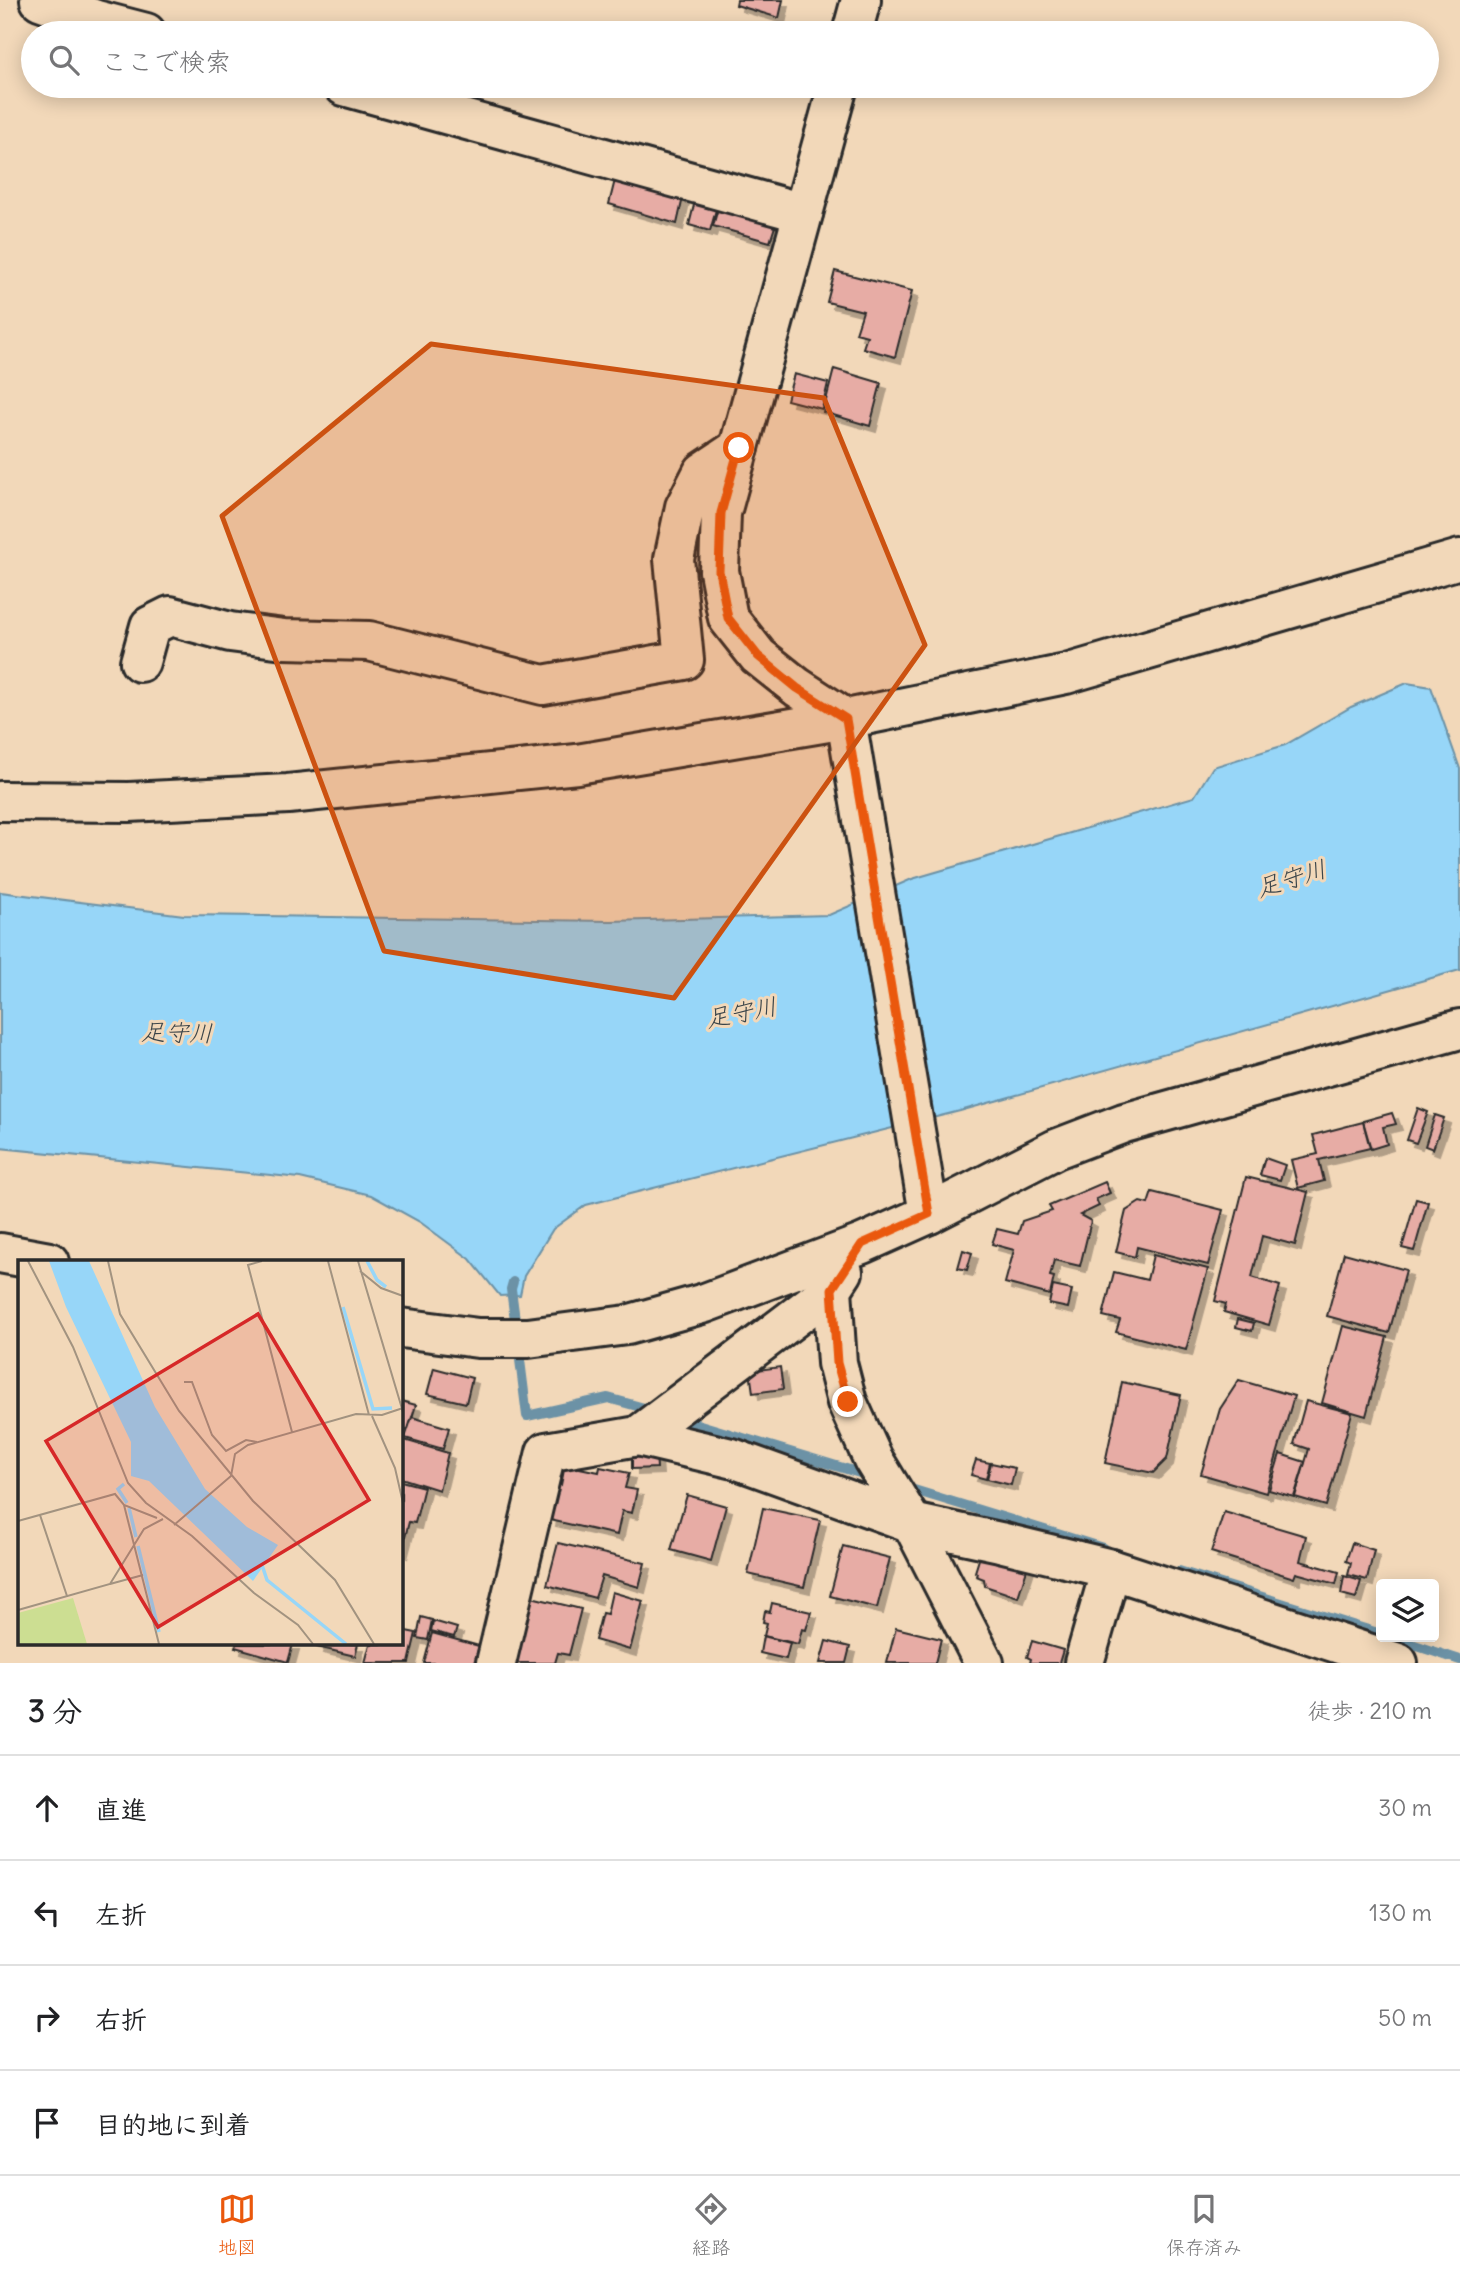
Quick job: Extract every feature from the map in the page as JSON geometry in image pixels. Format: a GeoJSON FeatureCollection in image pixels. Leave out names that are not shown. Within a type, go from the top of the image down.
{"type":"FeatureCollection","features":[{"type":"Feature","properties":{"kind":"street"},"geometry":{"type":"LineString","coordinates":[[40,0],[100,21]]}},
{"type":"Feature","properties":{"kind":"street"},"geometry":{"type":"LineString","coordinates":[[855,21],[861,0]]}},
{"type":"Feature","properties":{"kind":"street"},"geometry":{"type":"LineString","coordinates":[[387,98],[803,213]]}},
{"type":"Feature","properties":{"kind":"street"},"geometry":{"type":"LineString","coordinates":[[835,98],[721,513],[719,571],[728,618],[758,656],[847,725],[926,1204]]}},
{"type":"Feature","properties":{"kind":"street"},"geometry":{"type":"LineString","coordinates":[[140,662],[150,626],[170,616],[230,632],[284,639],[369,641],[543,685],[684,660],[674,559],[685,507],[703,472],[739,448]]}},
{"type":"Feature","properties":{"kind":"street"},"geometry":{"type":"LineString","coordinates":[[0,802],[129,802],[288,794],[577,764],[847,725],[1066,674],[1460,559]]}},
{"type":"Feature","properties":{"kind":"street"},"geometry":{"type":"LineString","coordinates":[[402,1328],[478,1338],[516,1338],[626,1325],[705,1303],[862,1244],[926,1204],[1056,1149],[1124,1124],[1460,1029]]}},
{"type":"Feature","properties":{"kind":"street"},"geometry":{"type":"LineString","coordinates":[[496,1663],[546,1452],[656,1423],[832,1289],[862,1244]]}},
{"type":"Feature","properties":{"kind":"street"},"geometry":{"type":"LineString","coordinates":[[0,1253],[38,1260]]}},
{"type":"Feature","properties":{"kind":"street"},"geometry":{"type":"LineString","coordinates":[[832,1289],[837,1363],[848,1402],[873,1459],[908,1516],[984,1663]]}},
{"type":"Feature","properties":{"kind":"street"},"geometry":{"type":"LineString","coordinates":[[656,1423],[735,1459],[908,1516],[1111,1569],[1398,1663]]}},
{"type":"Feature","properties":{"kind":"street"},"geometry":{"type":"LineString","coordinates":[[1084,1663],[1111,1569]]}},
{"type":"Feature","properties":{"kind":"highlighted area"},"geometry":{"type":"Polygon","coordinates":[[[431,344],[824,398],[925,645],[674,998],[384,951],[222,516],[431,344]]]}},
{"type":"Feature","properties":{"kind":"water","name":"足守川"},"geometry":{"type":"Polygon","coordinates":[[[1407,683],[1431,687],[1460,769],[1460,970],[960,1111],[586,1205],[553,1229],[524,1276],[520,1295],[500,1296],[470,1259],[420,1222],[371,1195],[300,1178],[0,1148],[0,892],[184,915],[611,921],[829,915],[912,879],[1194,797],[1213,767],[1285,745],[1351,707],[1407,683]]]}},
{"type":"Feature","properties":{"kind":"building"},"geometry":{"type":"Polygon","coordinates":[[[737,0],[783,0],[779,18],[736,5],[737,0]]]}},
{"type":"Feature","properties":{"kind":"building"},"geometry":{"type":"Polygon","coordinates":[[[618,168],[684,193],[677,224],[609,204],[618,168]]]}},
{"type":"Feature","properties":{"kind":"building"},"geometry":{"type":"Polygon","coordinates":[[[695,201],[717,206],[710,231],[689,225],[695,201]]]}},
{"type":"Feature","properties":{"kind":"building"},"geometry":{"type":"Polygon","coordinates":[[[719,205],[777,220],[770,242],[713,226],[719,205]]]}},
{"type":"Feature","properties":{"kind":"building"},"geometry":{"type":"Polygon","coordinates":[[[835,271],[912,291],[895,357],[863,348],[867,336],[856,333],[863,311],[827,302],[835,271]]]}},
{"type":"Feature","properties":{"kind":"building"},"geometry":{"type":"Polygon","coordinates":[[[834,369],[881,383],[870,426],[823,412],[834,369]]]}},
{"type":"Feature","properties":{"kind":"building"},"geometry":{"type":"Polygon","coordinates":[[[794,374],[828,383],[822,409],[787,400],[794,374]]]}},
{"type":"Feature","properties":{"kind":"building"},"geometry":{"type":"Polygon","coordinates":[[[1418,1108],[1428,1112],[1416,1143],[1407,1140],[1418,1108]]]}},
{"type":"Feature","properties":{"kind":"building"},"geometry":{"type":"Polygon","coordinates":[[[1392,1113],[1396,1124],[1383,1127],[1387,1144],[1371,1149],[1363,1121],[1392,1113]]]}},
{"type":"Feature","properties":{"kind":"building"},"geometry":{"type":"Polygon","coordinates":[[[1435,1115],[1444,1118],[1433,1149],[1425,1146],[1435,1115]]]}},
{"type":"Feature","properties":{"kind":"building"},"geometry":{"type":"Polygon","coordinates":[[[1363,1122],[1370,1148],[1319,1160],[1324,1181],[1298,1188],[1291,1160],[1318,1154],[1313,1135],[1363,1122]]]}},
{"type":"Feature","properties":{"kind":"building"},"geometry":{"type":"Polygon","coordinates":[[[1265,1158],[1285,1165],[1280,1180],[1260,1175],[1265,1158]]]}},
{"type":"Feature","properties":{"kind":"building"},"geometry":{"type":"Polygon","coordinates":[[[1246,1177],[1308,1192],[1295,1245],[1262,1236],[1252,1277],[1280,1286],[1269,1325],[1224,1312],[1226,1304],[1215,1301],[1246,1177]]]}},
{"type":"Feature","properties":{"kind":"building"},"geometry":{"type":"Polygon","coordinates":[[[1105,1182],[1110,1193],[1096,1199],[1099,1206],[1080,1215],[1091,1221],[1080,1266],[1054,1260],[1050,1276],[1054,1277],[1050,1295],[1005,1283],[1014,1250],[992,1244],[997,1229],[1018,1234],[1022,1221],[1052,1211],[1049,1206],[1105,1182]]]}},
{"type":"Feature","properties":{"kind":"building"},"geometry":{"type":"Polygon","coordinates":[[[1152,1192],[1223,1210],[1208,1265],[1137,1247],[1135,1257],[1116,1252],[1126,1211],[1140,1202],[1148,1204],[1152,1192]]]}},
{"type":"Feature","properties":{"kind":"building"},"geometry":{"type":"Polygon","coordinates":[[[1416,1199],[1428,1202],[1414,1251],[1402,1248],[1416,1199]]]}},
{"type":"Feature","properties":{"kind":"building"},"geometry":{"type":"Polygon","coordinates":[[[963,1250],[972,1253],[967,1270],[958,1268],[963,1250]]]}},
{"type":"Feature","properties":{"kind":"building"},"geometry":{"type":"Polygon","coordinates":[[[1344,1253],[1406,1270],[1389,1333],[1327,1316],[1344,1253]]]}},
{"type":"Feature","properties":{"kind":"building"},"geometry":{"type":"Polygon","coordinates":[[[1153,1255],[1208,1269],[1186,1350],[1116,1332],[1120,1320],[1103,1316],[1114,1272],[1147,1280],[1153,1255]]]}},
{"type":"Feature","properties":{"kind":"building"},"geometry":{"type":"Polygon","coordinates":[[[1053,1286],[1072,1290],[1068,1308],[1049,1304],[1053,1286]]]}},
{"type":"Feature","properties":{"kind":"building"},"geometry":{"type":"Polygon","coordinates":[[[1238,1319],[1254,1323],[1252,1331],[1236,1327],[1238,1319]]]}},
{"type":"Feature","properties":{"kind":"building"},"geometry":{"type":"Polygon","coordinates":[[[1343,1326],[1387,1337],[1366,1416],[1322,1403],[1343,1326]]]}},
{"type":"Feature","properties":{"kind":"building"},"geometry":{"type":"Polygon","coordinates":[[[780,1367],[783,1389],[753,1393],[750,1371],[780,1367]]]}},
{"type":"Feature","properties":{"kind":"building"},"geometry":{"type":"Polygon","coordinates":[[[434,1368],[472,1378],[466,1403],[427,1394],[434,1368]]]}},
{"type":"Feature","properties":{"kind":"building"},"geometry":{"type":"Polygon","coordinates":[[[1239,1380],[1294,1396],[1266,1493],[1201,1474],[1220,1409],[1239,1380]]]}},
{"type":"Feature","properties":{"kind":"building"},"geometry":{"type":"Polygon","coordinates":[[[1122,1382],[1181,1395],[1167,1459],[1153,1473],[1105,1463],[1122,1382]]]}},
{"type":"Feature","properties":{"kind":"building"},"geometry":{"type":"Polygon","coordinates":[[[402,1401],[416,1405],[408,1431],[402,1428],[402,1401]]]}},
{"type":"Feature","properties":{"kind":"building"},"geometry":{"type":"Polygon","coordinates":[[[1306,1401],[1352,1413],[1326,1506],[1295,1497],[1309,1449],[1294,1444],[1306,1401]]]}},
{"type":"Feature","properties":{"kind":"building"},"geometry":{"type":"Polygon","coordinates":[[[412,1417],[449,1428],[443,1449],[405,1438],[412,1417]]]}},
{"type":"Feature","properties":{"kind":"building"},"geometry":{"type":"Polygon","coordinates":[[[402,1439],[448,1453],[439,1490],[402,1478],[402,1439]]]}},
{"type":"Feature","properties":{"kind":"building"},"geometry":{"type":"Polygon","coordinates":[[[656,1454],[657,1468],[632,1469],[632,1456],[656,1454]]]}},
{"type":"Feature","properties":{"kind":"building"},"geometry":{"type":"Polygon","coordinates":[[[1280,1454],[1305,1462],[1294,1497],[1269,1490],[1280,1454]]]}},
{"type":"Feature","properties":{"kind":"building"},"geometry":{"type":"Polygon","coordinates":[[[976,1460],[990,1463],[986,1479],[971,1475],[976,1460]]]}},
{"type":"Feature","properties":{"kind":"building"},"geometry":{"type":"Polygon","coordinates":[[[991,1463],[1015,1468],[1011,1485],[987,1479],[991,1463]]]}},
{"type":"Feature","properties":{"kind":"building"},"geometry":{"type":"Polygon","coordinates":[[[565,1465],[599,1472],[600,1467],[629,1473],[625,1488],[637,1490],[632,1513],[622,1511],[617,1535],[550,1520],[565,1465]]]}},
{"type":"Feature","properties":{"kind":"building"},"geometry":{"type":"Polygon","coordinates":[[[402,1481],[424,1487],[415,1523],[409,1522],[402,1549],[402,1481]]]}},
{"type":"Feature","properties":{"kind":"building"},"geometry":{"type":"Polygon","coordinates":[[[687,1495],[726,1506],[711,1561],[671,1550],[687,1495]]]}},
{"type":"Feature","properties":{"kind":"building"},"geometry":{"type":"Polygon","coordinates":[[[763,1508],[820,1520],[804,1587],[748,1574],[763,1508]]]}},
{"type":"Feature","properties":{"kind":"building"},"geometry":{"type":"Polygon","coordinates":[[[1224,1512],[1306,1536],[1300,1561],[1339,1572],[1336,1584],[1296,1573],[1294,1578],[1211,1552],[1224,1512]]]}},
{"type":"Feature","properties":{"kind":"building"},"geometry":{"type":"Polygon","coordinates":[[[558,1543],[645,1563],[639,1587],[602,1576],[595,1598],[547,1585],[558,1543]]]}},
{"type":"Feature","properties":{"kind":"building"},"geometry":{"type":"Polygon","coordinates":[[[1352,1543],[1374,1550],[1367,1580],[1348,1575],[1351,1563],[1346,1561],[1352,1543]]]}},
{"type":"Feature","properties":{"kind":"building"},"geometry":{"type":"Polygon","coordinates":[[[843,1546],[890,1558],[877,1608],[830,1596],[843,1546]]]}},
{"type":"Feature","properties":{"kind":"building"},"geometry":{"type":"Polygon","coordinates":[[[981,1553],[1028,1566],[1018,1597],[985,1586],[984,1579],[976,1576],[981,1553]]]}},
{"type":"Feature","properties":{"kind":"building"},"geometry":{"type":"Polygon","coordinates":[[[1344,1576],[1361,1581],[1356,1598],[1341,1594],[1344,1576]]]}},
{"type":"Feature","properties":{"kind":"building"},"geometry":{"type":"Polygon","coordinates":[[[612,1592],[643,1601],[630,1650],[595,1640],[602,1613],[607,1614],[612,1592]]]}},
{"type":"Feature","properties":{"kind":"building"},"geometry":{"type":"Polygon","coordinates":[[[523,1595],[581,1609],[569,1655],[558,1653],[555,1663],[503,1663],[523,1595]]]}},
{"type":"Feature","properties":{"kind":"building"},"geometry":{"type":"Polygon","coordinates":[[[772,1603],[811,1612],[806,1630],[802,1629],[798,1644],[764,1636],[767,1623],[763,1622],[765,1611],[770,1612],[772,1603]]]}},
{"type":"Feature","properties":{"kind":"building"},"geometry":{"type":"Polygon","coordinates":[[[421,1617],[432,1620],[428,1640],[417,1638],[421,1617]]]}},
{"type":"Feature","properties":{"kind":"building"},"geometry":{"type":"Polygon","coordinates":[[[433,1621],[457,1628],[454,1637],[431,1631],[433,1621]]]}},
{"type":"Feature","properties":{"kind":"building"},"geometry":{"type":"Polygon","coordinates":[[[896,1628],[941,1639],[935,1663],[887,1663],[896,1628]]]}},
{"type":"Feature","properties":{"kind":"building"},"geometry":{"type":"Polygon","coordinates":[[[402,1630],[416,1633],[409,1663],[365,1663],[369,1646],[402,1646],[402,1630]]]}},
{"type":"Feature","properties":{"kind":"building"},"geometry":{"type":"Polygon","coordinates":[[[432,1633],[479,1646],[474,1663],[424,1663],[432,1633]]]}},
{"type":"Feature","properties":{"kind":"building"},"geometry":{"type":"Polygon","coordinates":[[[763,1636],[790,1643],[786,1659],[760,1653],[763,1636]]]}},
{"type":"Feature","properties":{"kind":"building"},"geometry":{"type":"Polygon","coordinates":[[[826,1641],[850,1647],[846,1663],[820,1663],[826,1641]]]}},
{"type":"Feature","properties":{"kind":"building"},"geometry":{"type":"Polygon","coordinates":[[[1032,1641],[1063,1650],[1059,1663],[1030,1663],[1031,1659],[1027,1657],[1032,1641]]]}},
{"type":"Feature","properties":{"kind":"building"},"geometry":{"type":"Polygon","coordinates":[[[235,1646],[292,1646],[288,1662],[235,1646]]]}},
{"type":"Feature","properties":{"kind":"building"},"geometry":{"type":"Polygon","coordinates":[[[317,1646],[358,1646],[355,1656],[317,1646]]]}},
{"type":"Feature","properties":{"kind":"waterway"},"geometry":{"type":"LineString","coordinates":[[513,1282],[511,1289],[515,1320]]}},
{"type":"Feature","properties":{"kind":"waterway"},"geometry":{"type":"LineString","coordinates":[[519,1352],[527,1416],[608,1398],[655,1411]]}},
{"type":"Feature","properties":{"kind":"waterway"},"geometry":{"type":"LineString","coordinates":[[677,1418],[873,1477]]}},
{"type":"Feature","properties":{"kind":"waterway"},"geometry":{"type":"LineString","coordinates":[[901,1486],[1103,1548]]}},
{"type":"Feature","properties":{"kind":"waterway"},"geometry":{"type":"LineString","coordinates":[[1179,1571],[1376,1632]]}},
{"type":"Feature","properties":{"kind":"waterway"},"geometry":{"type":"LineString","coordinates":[[1405,1642],[1460,1660]]}},
{"type":"Feature","properties":{"kind":"route"},"geometry":{"type":"LineString","coordinates":[[739,448],[721,513],[719,571],[728,618],[758,656],[797,688],[846,719],[929,1214],[862,1244],[832,1289],[837,1363],[848,1402]]}}]}
